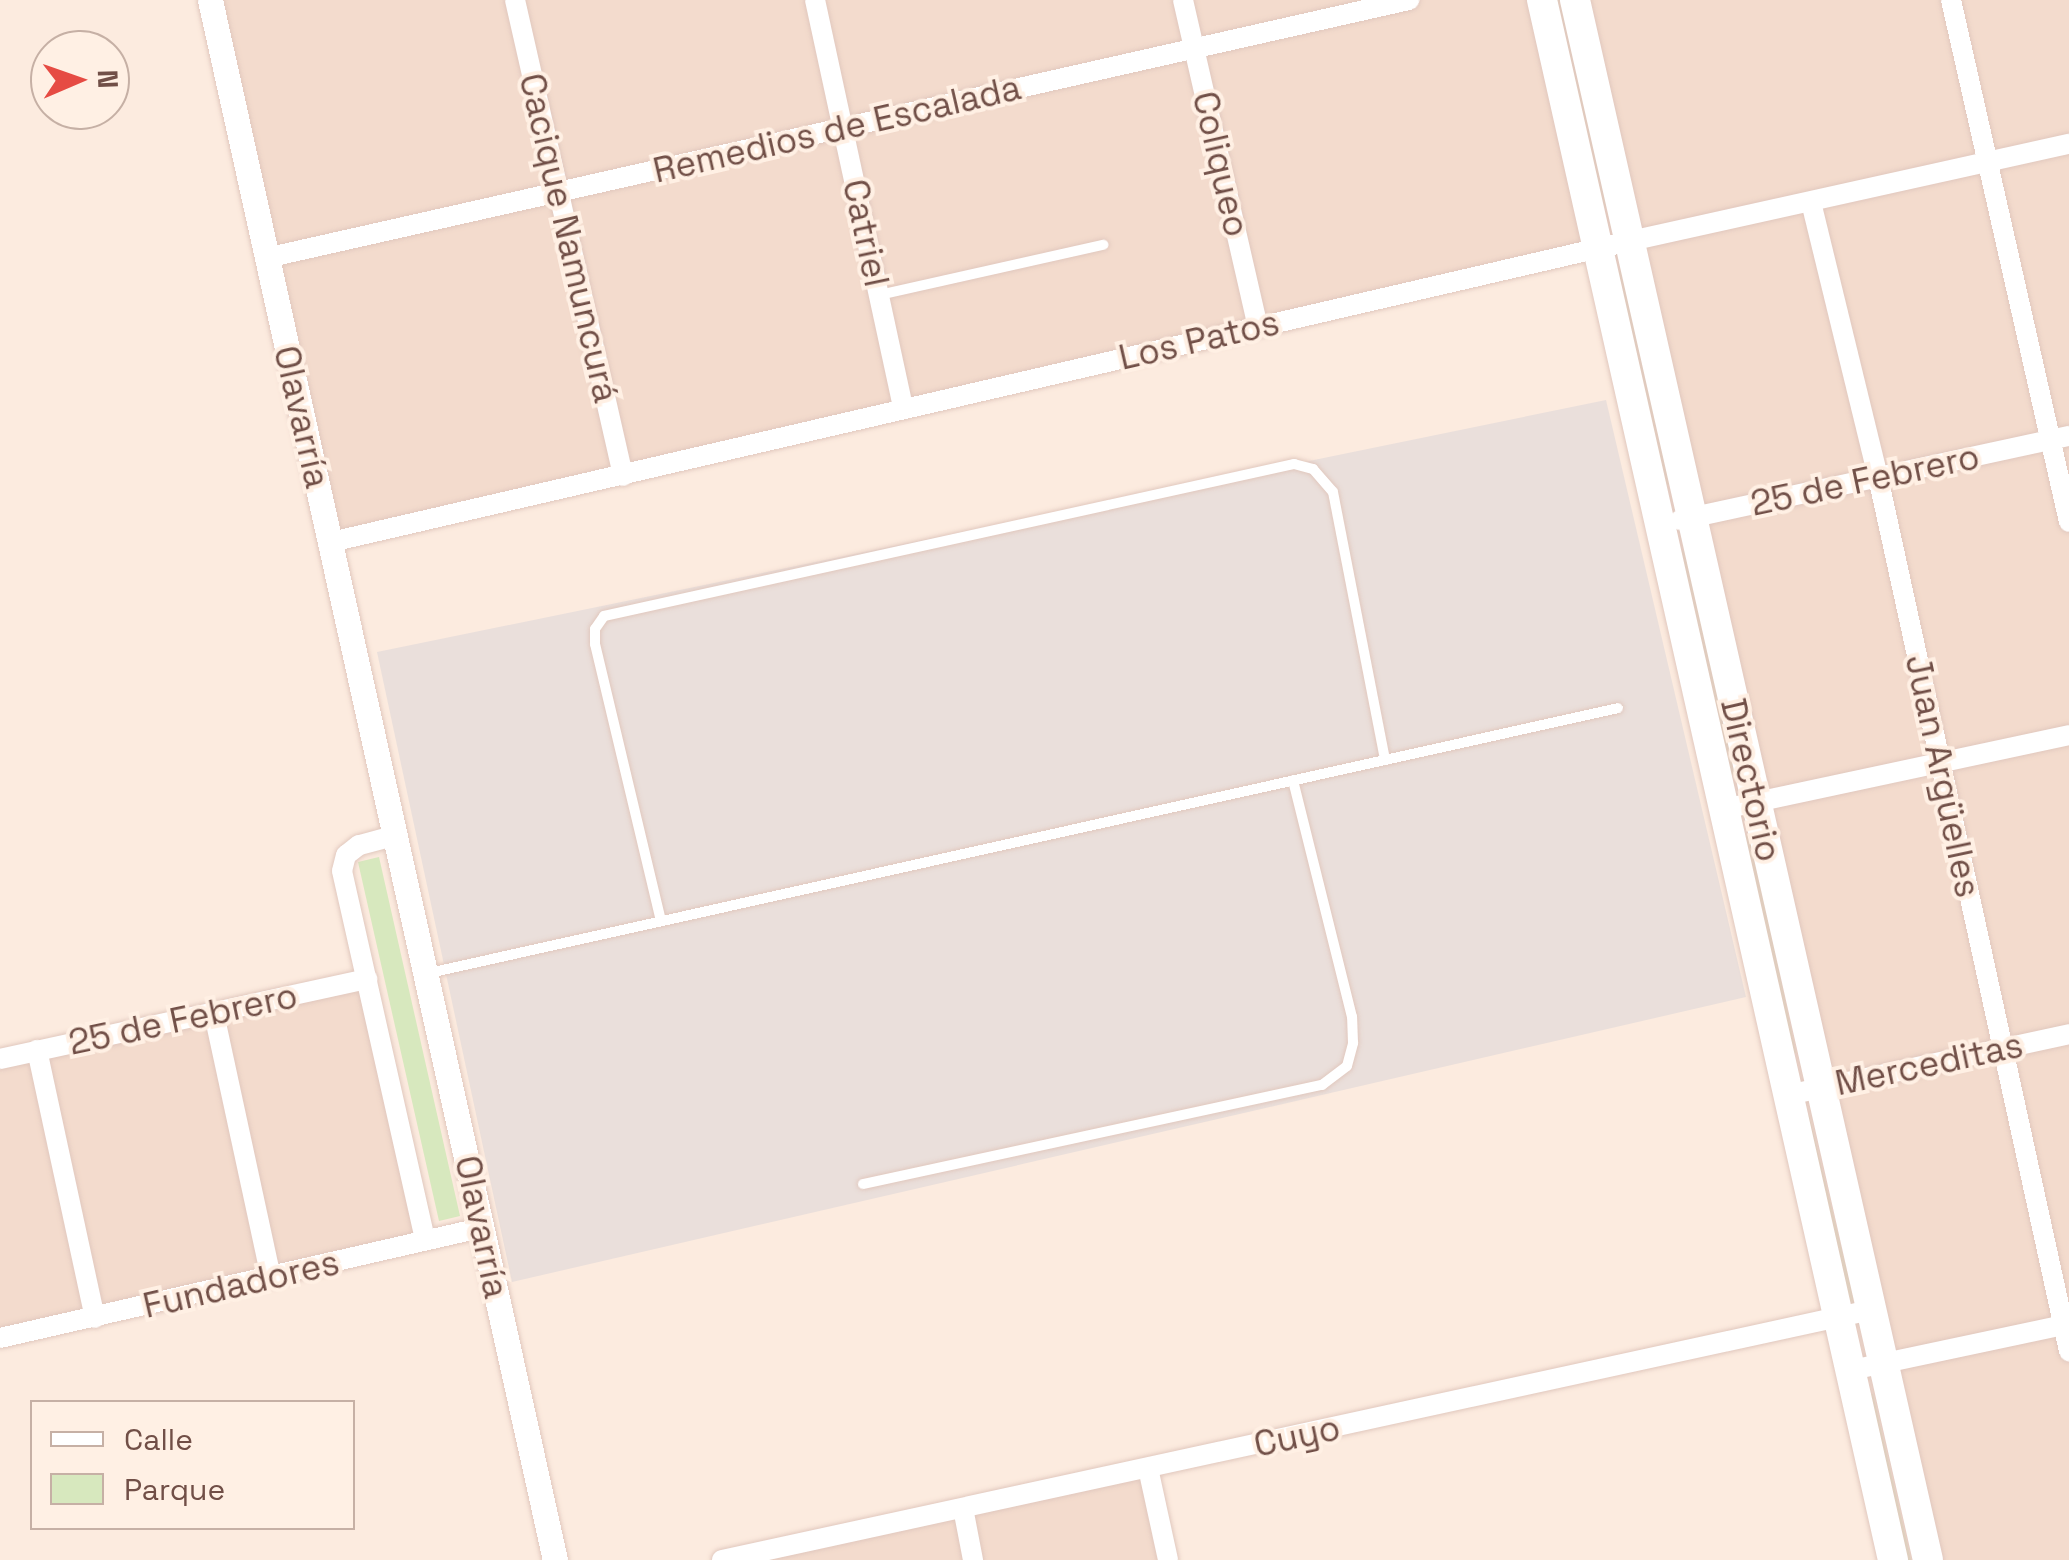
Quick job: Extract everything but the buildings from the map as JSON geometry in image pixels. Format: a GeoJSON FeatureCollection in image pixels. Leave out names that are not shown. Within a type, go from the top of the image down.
{"type":"FeatureCollection","features":[{"type":"Feature","properties":{"kind":"main road","name":"Directorio"},"geometry":{"type":"LineString","coordinates":[[1542,0],[1839,1319],[1867,1367],[1928,1560]]}},
{"type":"Feature","properties":{"kind":"main road","name":"Directorio"},"geometry":{"type":"LineString","coordinates":[[1575,0],[1871,1310],[1867,1367],[1894,1560]]}},
{"type":"Feature","properties":{"kind":"street","name":"Olavarría"},"geometry":{"type":"LineString","coordinates":[[210,0],[555,1560]]}},
{"type":"Feature","properties":{"kind":"street","name":"Cacique Namuncurá"},"geometry":{"type":"LineString","coordinates":[[515,0],[623,476]]}},
{"type":"Feature","properties":{"kind":"street","name":"Catriel"},"geometry":{"type":"LineString","coordinates":[[815,0],[904,407]]}},
{"type":"Feature","properties":{"kind":"street","name":"Coliqueo"},"geometry":{"type":"LineString","coordinates":[[1183,0],[1258,327]]}},
{"type":"Feature","properties":{"kind":"street","name":"Remedios de Escalada"},"geometry":{"type":"LineString","coordinates":[[266,258],[1409,0]]}},
{"type":"Feature","properties":{"kind":"street"},"geometry":{"type":"LineString","coordinates":[[1951,0],[1986,161],[2060,438],[2069,522]]}},
{"type":"Feature","properties":{"kind":"street","name":"Los Patos"},"geometry":{"type":"LineString","coordinates":[[331,542],[904,407],[2069,144]]}},
{"type":"Feature","properties":{"kind":"street","name":"Juan Argüelles"},"geometry":{"type":"LineString","coordinates":[[1811,202],[1878,477],[2069,1351]]}},
{"type":"Feature","properties":{"kind":"street","name":"25 de Febrero"},"geometry":{"type":"LineString","coordinates":[[1660,524],[2060,438]]}},
{"type":"Feature","properties":{"kind":"street"},"geometry":{"type":"LineString","coordinates":[[1724,810],[2069,735]]}},
{"type":"Feature","properties":{"kind":"street","name":"Olavarría"},"geometry":{"type":"LineString","coordinates":[[396,834],[359,844],[346,855],[342,871],[425,1240]]}},
{"type":"Feature","properties":{"kind":"street","name":"25 de Febrero"},"geometry":{"type":"LineString","coordinates":[[0,1059],[367,979]]}},
{"type":"Feature","properties":{"kind":"street"},"geometry":{"type":"LineString","coordinates":[[214,1014],[271,1278]]}},
{"type":"Feature","properties":{"kind":"street","name":"Merceditas"},"geometry":{"type":"LineString","coordinates":[[1788,1094],[2069,1034]]}},
{"type":"Feature","properties":{"kind":"street"},"geometry":{"type":"LineString","coordinates":[[37,1050],[95,1318]]}},
{"type":"Feature","properties":{"kind":"street","name":"Fundadores"},"geometry":{"type":"LineString","coordinates":[[0,1338],[482,1228]]}},
{"type":"Feature","properties":{"kind":"street","name":"Cuyo"},"geometry":{"type":"LineString","coordinates":[[722,1560],[786,1553],[963,1508],[1871,1310]]}},
{"type":"Feature","properties":{"kind":"street"},"geometry":{"type":"LineString","coordinates":[[1867,1367],[2066,1325]]}},
{"type":"Feature","properties":{"kind":"street"},"geometry":{"type":"LineString","coordinates":[[1148,1468],[1168,1560]]}},
{"type":"Feature","properties":{"kind":"street"},"geometry":{"type":"LineString","coordinates":[[963,1508],[974,1560]]}},
{"type":"Feature","properties":{"kind":"lane"},"geometry":{"type":"LineString","coordinates":[[880,295],[1103,245]]}},
{"type":"Feature","properties":{"kind":"lane"},"geometry":{"type":"LineString","coordinates":[[661,921],[595,644],[595,629],[604,616],[1294,464],[1313,469],[1333,492],[1384,760]]}},
{"type":"Feature","properties":{"kind":"lane"},"geometry":{"type":"LineString","coordinates":[[428,973],[1618,708]]}},
{"type":"Feature","properties":{"kind":"lane"},"geometry":{"type":"LineString","coordinates":[[863,1184],[1322,1086],[1347,1066],[1353,1043],[1352,1017],[1293,780]]}},
{"type":"Feature","properties":{"kind":"shaded area"},"geometry":{"type":"Polygon","coordinates":[[[210,0],[2069,0],[2069,1560],[1928,1560],[1630,241],[331,542],[210,0]]]}},
{"type":"Feature","properties":{"kind":"shaded area"},"geometry":{"type":"Polygon","coordinates":[[[1606,400],[1746,997],[512,1282],[377,652],[1606,400]]]}},
{"type":"Feature","properties":{"kind":"shaded area"},"geometry":{"type":"Polygon","coordinates":[[[367,979],[425,1240],[0,1338],[0,1059],[367,979]]]}},
{"type":"Feature","properties":{"kind":"shaded area"},"geometry":{"type":"Polygon","coordinates":[[[1148,1468],[1168,1560],[722,1560],[1148,1468]]]}},
{"type":"Feature","properties":{"kind":"green space"},"geometry":{"type":"Polygon","coordinates":[[[1555,0],[1562,0],[1608,206],[1601,208],[1555,0]]]}},
{"type":"Feature","properties":{"kind":"green space"},"geometry":{"type":"Polygon","coordinates":[[[1622,270],[1670,484],[1663,486],[1615,272],[1622,270]]]}},
{"type":"Feature","properties":{"kind":"green space"},"geometry":{"type":"Polygon","coordinates":[[[1685,550],[1739,773],[1732,775],[1678,552],[1685,550]]]}},
{"type":"Feature","properties":{"kind":"green space"},"geometry":{"type":"Polygon","coordinates":[[[1751,835],[1796,1053],[1789,1054],[1744,836],[1751,835]]]}},
{"type":"Feature","properties":{"kind":"green space"},"geometry":{"type":"Polygon","coordinates":[[[379,857],[460,1216],[439,1221],[358,862],[379,857]]]}},
{"type":"Feature","properties":{"kind":"green space"},"geometry":{"type":"Polygon","coordinates":[[[1809,1115],[1855,1304],[1848,1305],[1802,1116],[1809,1115]]]}},
{"type":"Feature","properties":{"kind":"green space"},"geometry":{"type":"Polygon","coordinates":[[[1873,1394],[1911,1560],[1903,1560],[1866,1396],[1873,1394]]]}}]}
